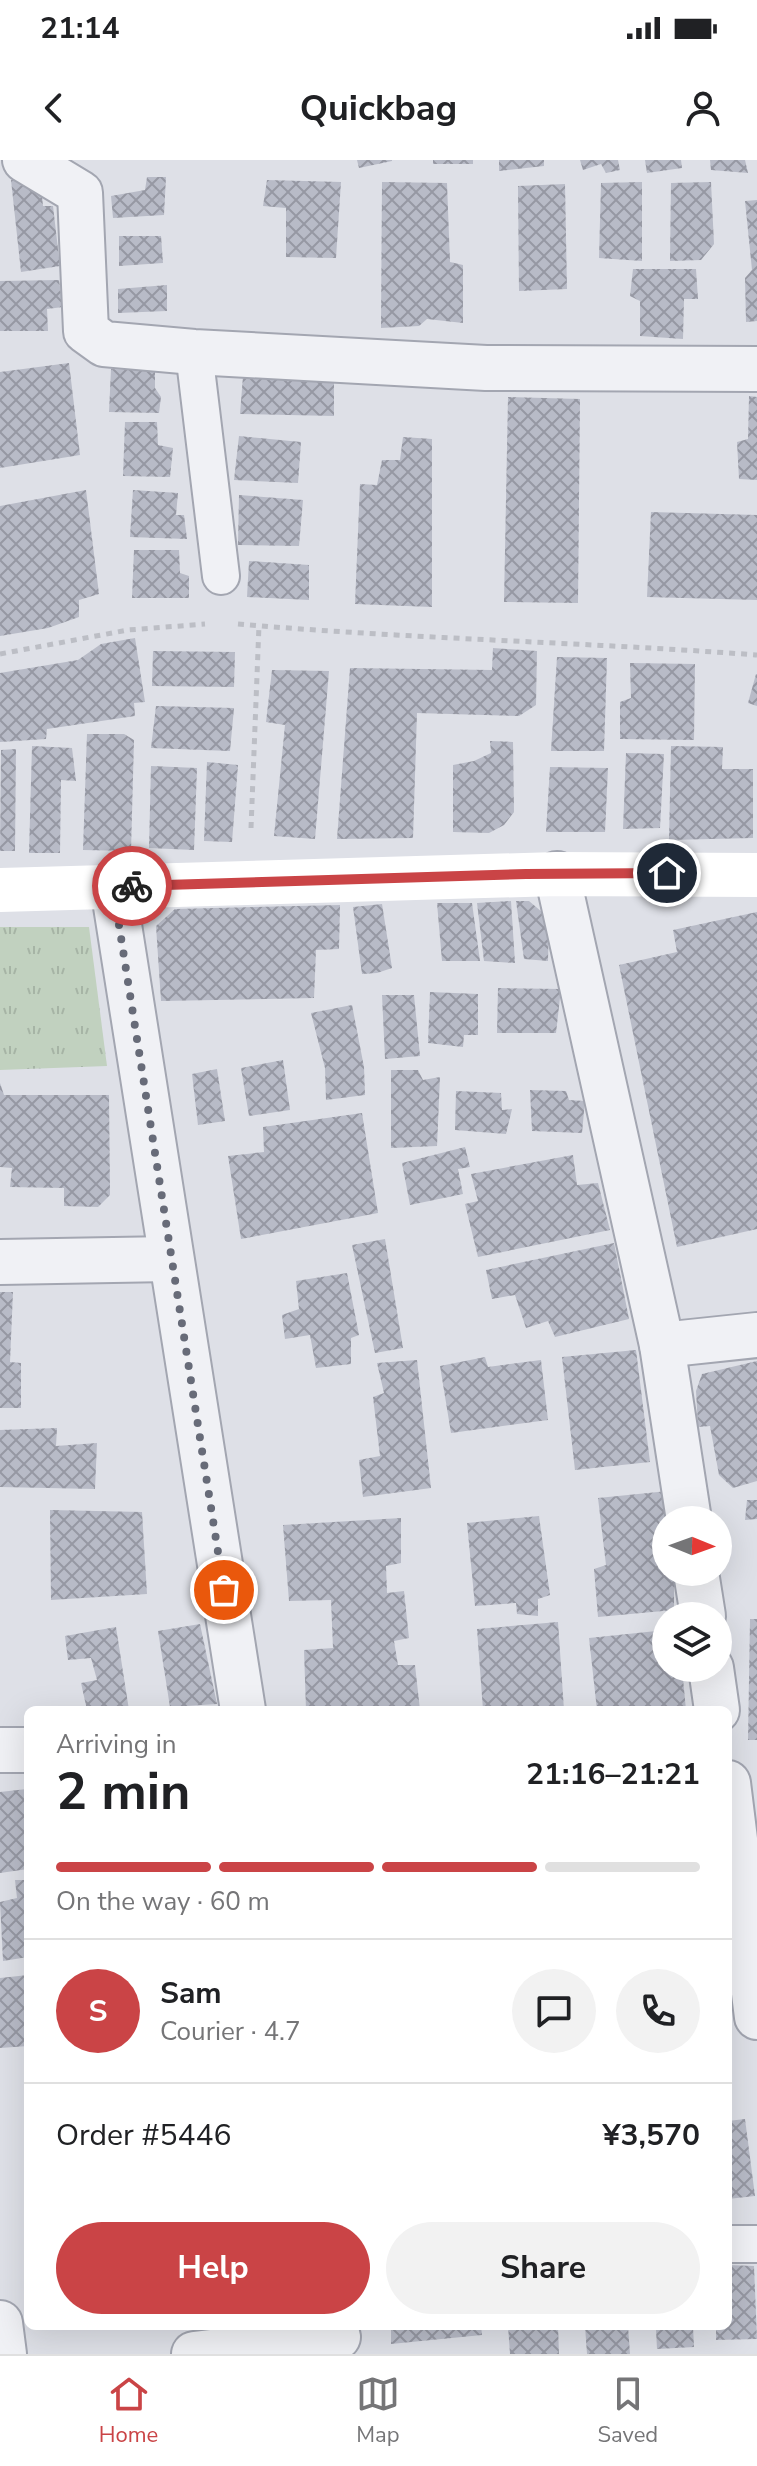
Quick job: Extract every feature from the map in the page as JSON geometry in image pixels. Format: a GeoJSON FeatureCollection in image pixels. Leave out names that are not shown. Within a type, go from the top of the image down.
{"type":"FeatureCollection","features":[{"type":"Feature","properties":{"kind":"main road"},"geometry":{"type":"LineString","coordinates":[[0,890],[557,874],[757,875]]}},
{"type":"Feature","properties":{"kind":"street"},"geometry":{"type":"LineString","coordinates":[[25,160],[80,193],[86,331],[104,344],[486,368],[757,369]]}},
{"type":"Feature","properties":{"kind":"street"},"geometry":{"type":"LineString","coordinates":[[557,874],[662,1345],[687,1506]]}},
{"type":"Feature","properties":{"kind":"street"},"geometry":{"type":"LineString","coordinates":[[113,887],[242,1706]]}},
{"type":"Feature","properties":{"kind":"street"},"geometry":{"type":"LineString","coordinates":[[0,1262],[170,1259]]}},
{"type":"Feature","properties":{"kind":"street"},"geometry":{"type":"LineString","coordinates":[[662,1345],[757,1335]]}},
{"type":"Feature","properties":{"kind":"street"},"geometry":{"type":"LineString","coordinates":[[713,1682],[716,1706]]}},
{"type":"Feature","properties":{"kind":"street"},"geometry":{"type":"LineString","coordinates":[[0,1750],[24,1750]]}},
{"type":"Feature","properties":{"kind":"street"},"geometry":{"type":"LineString","coordinates":[[736,1796],[757,2017]]}},
{"type":"Feature","properties":{"kind":"street"},"geometry":{"type":"LineString","coordinates":[[0,2323],[4,2354]]}},
{"type":"Feature","properties":{"kind":"street"},"geometry":{"type":"LineString","coordinates":[[194,2354],[339,2339]]}},
{"type":"Feature","properties":{"kind":"lane"},"geometry":{"type":"LineString","coordinates":[[194,352],[221,576]]}},
{"type":"Feature","properties":{"kind":"lane"},"geometry":{"type":"LineString","coordinates":[[732,2244],[757,2244]]}},
{"type":"Feature","properties":{"kind":"path"},"geometry":{"type":"LineString","coordinates":[[225,622],[340,632],[626,645],[757,655]]}},
{"type":"Feature","properties":{"kind":"path"},"geometry":{"type":"LineString","coordinates":[[0,654],[128,630],[211,623]]}},
{"type":"Feature","properties":{"kind":"path"},"geometry":{"type":"LineString","coordinates":[[249,881],[259,625]]}},
{"type":"Feature","properties":{"kind":"green space"},"geometry":{"type":"Polygon","coordinates":[[[0,927],[89,927],[107,1066],[0,1070],[0,927]]]}},
{"type":"Feature","properties":{"kind":"building"},"geometry":{"type":"Polygon","coordinates":[[[357,160],[392,160],[392,161],[359,168],[357,160]]]}},
{"type":"Feature","properties":{"kind":"building"},"geometry":{"type":"Polygon","coordinates":[[[433,160],[473,160],[473,164],[433,164],[433,160]]]}},
{"type":"Feature","properties":{"kind":"building"},"geometry":{"type":"Polygon","coordinates":[[[499,160],[544,160],[544,166],[499,171],[499,160]]]}},
{"type":"Feature","properties":{"kind":"building"},"geometry":{"type":"Polygon","coordinates":[[[580,160],[618,160],[620,170],[606,173],[601,164],[583,170],[580,160]]]}},
{"type":"Feature","properties":{"kind":"building"},"geometry":{"type":"Polygon","coordinates":[[[645,160],[681,160],[682,168],[647,173],[645,160]]]}},
{"type":"Feature","properties":{"kind":"building"},"geometry":{"type":"Polygon","coordinates":[[[710,160],[745,160],[748,173],[711,170],[710,160]]]}},
{"type":"Feature","properties":{"kind":"building"},"geometry":{"type":"Polygon","coordinates":[[[147,177],[166,177],[164,215],[113,218],[111,196],[145,190],[147,177]]]}},
{"type":"Feature","properties":{"kind":"building"},"geometry":{"type":"Polygon","coordinates":[[[29,179],[41,185],[43,206],[53,206],[60,266],[21,272],[11,180],[29,179]]]}},
{"type":"Feature","properties":{"kind":"building"},"geometry":{"type":"Polygon","coordinates":[[[267,180],[341,182],[336,258],[286,257],[286,208],[263,206],[267,180]]]}},
{"type":"Feature","properties":{"kind":"building"},"geometry":{"type":"Polygon","coordinates":[[[382,182],[447,183],[450,262],[463,265],[463,323],[427,319],[419,326],[381,328],[382,182]]]}},
{"type":"Feature","properties":{"kind":"building"},"geometry":{"type":"Polygon","coordinates":[[[642,182],[642,261],[599,258],[601,183],[642,182]]]}},
{"type":"Feature","properties":{"kind":"building"},"geometry":{"type":"Polygon","coordinates":[[[711,182],[714,244],[701,260],[670,261],[671,183],[711,182]]]}},
{"type":"Feature","properties":{"kind":"building"},"geometry":{"type":"Polygon","coordinates":[[[565,184],[567,289],[519,291],[518,186],[565,184]]]}},
{"type":"Feature","properties":{"kind":"building"},"geometry":{"type":"Polygon","coordinates":[[[757,200],[757,321],[746,322],[745,278],[752,270],[745,201],[757,200]]]}},
{"type":"Feature","properties":{"kind":"building"},"geometry":{"type":"Polygon","coordinates":[[[119,236],[161,236],[163,263],[119,266],[119,236]]]}},
{"type":"Feature","properties":{"kind":"building"},"geometry":{"type":"Polygon","coordinates":[[[633,269],[696,269],[698,299],[684,299],[683,339],[640,336],[640,301],[630,296],[633,269]]]}},
{"type":"Feature","properties":{"kind":"building"},"geometry":{"type":"Polygon","coordinates":[[[59,280],[63,307],[47,309],[48,331],[0,331],[0,281],[59,280]]]}},
{"type":"Feature","properties":{"kind":"building"},"geometry":{"type":"Polygon","coordinates":[[[167,285],[167,311],[118,313],[118,289],[167,285]]]}},
{"type":"Feature","properties":{"kind":"building"},"geometry":{"type":"Polygon","coordinates":[[[69,363],[80,455],[0,468],[0,372],[69,363]]]}},
{"type":"Feature","properties":{"kind":"building"},"geometry":{"type":"Polygon","coordinates":[[[111,369],[155,371],[155,388],[161,397],[159,413],[109,412],[111,369]]]}},
{"type":"Feature","properties":{"kind":"building"},"geometry":{"type":"Polygon","coordinates":[[[243,376],[334,381],[334,416],[240,414],[243,376]]]}},
{"type":"Feature","properties":{"kind":"building"},"geometry":{"type":"Polygon","coordinates":[[[749,396],[757,397],[757,480],[739,479],[737,442],[748,439],[749,396]]]}},
{"type":"Feature","properties":{"kind":"building"},"geometry":{"type":"Polygon","coordinates":[[[508,397],[580,399],[578,603],[504,602],[508,397]]]}},
{"type":"Feature","properties":{"kind":"building"},"geometry":{"type":"Polygon","coordinates":[[[125,422],[157,422],[158,445],[173,448],[170,477],[123,476],[125,422]]]}},
{"type":"Feature","properties":{"kind":"building"},"geometry":{"type":"Polygon","coordinates":[[[239,436],[301,442],[298,483],[234,480],[239,436]]]}},
{"type":"Feature","properties":{"kind":"building"},"geometry":{"type":"Polygon","coordinates":[[[403,437],[432,439],[432,607],[355,604],[360,484],[377,485],[382,460],[400,460],[403,437]]]}},
{"type":"Feature","properties":{"kind":"building"},"geometry":{"type":"Polygon","coordinates":[[[86,490],[99,594],[79,600],[79,617],[48,628],[0,636],[0,506],[86,490]]]}},
{"type":"Feature","properties":{"kind":"building"},"geometry":{"type":"Polygon","coordinates":[[[133,490],[178,493],[176,515],[184,515],[187,539],[130,537],[133,490]]]}},
{"type":"Feature","properties":{"kind":"building"},"geometry":{"type":"Polygon","coordinates":[[[239,495],[303,500],[299,546],[238,545],[239,495]]]}},
{"type":"Feature","properties":{"kind":"building"},"geometry":{"type":"Polygon","coordinates":[[[651,512],[757,515],[757,600],[647,597],[651,512]]]}},
{"type":"Feature","properties":{"kind":"building"},"geometry":{"type":"Polygon","coordinates":[[[134,550],[179,550],[180,573],[189,576],[189,598],[132,598],[134,550]]]}},
{"type":"Feature","properties":{"kind":"building"},"geometry":{"type":"Polygon","coordinates":[[[249,561],[309,565],[309,600],[247,597],[249,561]]]}},
{"type":"Feature","properties":{"kind":"building"},"geometry":{"type":"Polygon","coordinates":[[[135,638],[145,702],[134,703],[135,716],[47,729],[46,739],[0,742],[0,673],[78,660],[101,644],[135,638]]]}},
{"type":"Feature","properties":{"kind":"building"},"geometry":{"type":"Polygon","coordinates":[[[493,648],[537,651],[536,705],[519,716],[417,713],[413,838],[337,839],[350,668],[492,670],[493,648]]]}},
{"type":"Feature","properties":{"kind":"building"},"geometry":{"type":"Polygon","coordinates":[[[153,651],[235,652],[234,687],[152,686],[153,651]]]}},
{"type":"Feature","properties":{"kind":"building"},"geometry":{"type":"Polygon","coordinates":[[[557,657],[607,658],[604,751],[551,751],[557,657]]]}},
{"type":"Feature","properties":{"kind":"building"},"geometry":{"type":"Polygon","coordinates":[[[630,663],[695,664],[694,740],[620,739],[620,702],[631,698],[630,663]]]}},
{"type":"Feature","properties":{"kind":"building"},"geometry":{"type":"Polygon","coordinates":[[[272,670],[329,671],[315,839],[274,836],[285,725],[266,722],[272,670]]]}},
{"type":"Feature","properties":{"kind":"building"},"geometry":{"type":"Polygon","coordinates":[[[757,674],[757,706],[748,703],[757,674]]]}},
{"type":"Feature","properties":{"kind":"building"},"geometry":{"type":"Polygon","coordinates":[[[156,706],[234,708],[230,751],[151,748],[156,706]]]}},
{"type":"Feature","properties":{"kind":"building"},"geometry":{"type":"Polygon","coordinates":[[[87,734],[124,734],[134,740],[131,851],[83,850],[87,734]]]}},
{"type":"Feature","properties":{"kind":"building"},"geometry":{"type":"Polygon","coordinates":[[[490,741],[513,742],[514,812],[504,825],[489,833],[453,832],[453,765],[474,761],[491,753],[490,741]]]}},
{"type":"Feature","properties":{"kind":"building"},"geometry":{"type":"Polygon","coordinates":[[[32,746],[72,748],[76,781],[61,780],[60,853],[29,853],[32,746]]]}},
{"type":"Feature","properties":{"kind":"building"},"geometry":{"type":"Polygon","coordinates":[[[671,746],[723,747],[722,769],[753,769],[753,838],[669,840],[671,746]]]}},
{"type":"Feature","properties":{"kind":"building"},"geometry":{"type":"Polygon","coordinates":[[[16,749],[15,851],[0,851],[1,750],[16,749]]]}},
{"type":"Feature","properties":{"kind":"building"},"geometry":{"type":"Polygon","coordinates":[[[626,753],[664,754],[660,828],[623,829],[626,753]]]}},
{"type":"Feature","properties":{"kind":"building"},"geometry":{"type":"Polygon","coordinates":[[[207,762],[238,765],[232,842],[204,841],[207,762]]]}},
{"type":"Feature","properties":{"kind":"building"},"geometry":{"type":"Polygon","coordinates":[[[151,766],[197,768],[194,850],[149,848],[151,766]]]}},
{"type":"Feature","properties":{"kind":"building"},"geometry":{"type":"Polygon","coordinates":[[[550,767],[608,768],[605,832],[546,832],[550,767]]]}},
{"type":"Feature","properties":{"kind":"building"},"geometry":{"type":"Polygon","coordinates":[[[511,901],[515,963],[484,961],[477,903],[511,901]]]}},
{"type":"Feature","properties":{"kind":"building"},"geometry":{"type":"Polygon","coordinates":[[[516,901],[529,901],[549,918],[548,961],[524,959],[516,901]]]}},
{"type":"Feature","properties":{"kind":"building"},"geometry":{"type":"Polygon","coordinates":[[[437,903],[472,903],[480,961],[442,961],[437,903]]]}},
{"type":"Feature","properties":{"kind":"building"},"geometry":{"type":"Polygon","coordinates":[[[382,904],[392,968],[362,974],[353,907],[382,904]]]}},
{"type":"Feature","properties":{"kind":"building"},"geometry":{"type":"Polygon","coordinates":[[[340,905],[339,949],[316,950],[314,998],[161,1001],[156,926],[175,909],[340,905]]]}},
{"type":"Feature","properties":{"kind":"building"},"geometry":{"type":"Polygon","coordinates":[[[757,912],[757,1229],[677,1247],[619,965],[677,952],[673,930],[757,912]]]}},
{"type":"Feature","properties":{"kind":"building"},"geometry":{"type":"Polygon","coordinates":[[[498,988],[561,989],[556,1033],[497,1033],[498,988]]]}},
{"type":"Feature","properties":{"kind":"building"},"geometry":{"type":"Polygon","coordinates":[[[430,992],[478,994],[478,1035],[464,1035],[463,1047],[428,1043],[430,992]]]}},
{"type":"Feature","properties":{"kind":"building"},"geometry":{"type":"Polygon","coordinates":[[[382,995],[414,995],[420,1056],[385,1059],[382,995]]]}},
{"type":"Feature","properties":{"kind":"building"},"geometry":{"type":"Polygon","coordinates":[[[352,1005],[364,1067],[365,1095],[326,1100],[325,1068],[311,1013],[352,1005]]]}},
{"type":"Feature","properties":{"kind":"building"},"geometry":{"type":"Polygon","coordinates":[[[283,1060],[290,1110],[249,1116],[241,1068],[283,1060]]]}},
{"type":"Feature","properties":{"kind":"building"},"geometry":{"type":"Polygon","coordinates":[[[217,1069],[225,1121],[198,1125],[192,1074],[217,1069]]]}},
{"type":"Feature","properties":{"kind":"building"},"geometry":{"type":"Polygon","coordinates":[[[391,1070],[418,1070],[423,1080],[440,1077],[437,1146],[391,1148],[391,1070]]]}},
{"type":"Feature","properties":{"kind":"building"},"geometry":{"type":"Polygon","coordinates":[[[0,1083],[4,1095],[109,1095],[110,1195],[98,1207],[64,1206],[64,1188],[10,1187],[12,1168],[0,1167],[0,1083]]]}},
{"type":"Feature","properties":{"kind":"building"},"geometry":{"type":"Polygon","coordinates":[[[530,1090],[566,1091],[569,1100],[585,1101],[582,1133],[532,1131],[530,1090]]]}},
{"type":"Feature","properties":{"kind":"building"},"geometry":{"type":"Polygon","coordinates":[[[456,1091],[501,1093],[502,1110],[512,1109],[506,1134],[455,1130],[456,1091]]]}},
{"type":"Feature","properties":{"kind":"building"},"geometry":{"type":"Polygon","coordinates":[[[362,1113],[378,1213],[241,1239],[228,1156],[264,1152],[263,1127],[362,1113]]]}},
{"type":"Feature","properties":{"kind":"building"},"geometry":{"type":"Polygon","coordinates":[[[465,1147],[470,1167],[458,1169],[463,1194],[410,1205],[402,1163],[465,1147]]]}},
{"type":"Feature","properties":{"kind":"building"},"geometry":{"type":"Polygon","coordinates":[[[573,1155],[577,1185],[598,1183],[610,1230],[478,1257],[465,1204],[478,1201],[471,1174],[573,1155]]]}},
{"type":"Feature","properties":{"kind":"building"},"geometry":{"type":"Polygon","coordinates":[[[385,1239],[403,1348],[375,1353],[352,1245],[385,1239]]]}},
{"type":"Feature","properties":{"kind":"building"},"geometry":{"type":"Polygon","coordinates":[[[614,1243],[629,1319],[555,1337],[548,1321],[526,1328],[515,1295],[492,1299],[486,1270],[614,1243]]]}},
{"type":"Feature","properties":{"kind":"building"},"geometry":{"type":"Polygon","coordinates":[[[347,1273],[359,1335],[351,1338],[351,1364],[316,1368],[310,1335],[285,1339],[282,1315],[299,1309],[296,1281],[347,1273]]]}},
{"type":"Feature","properties":{"kind":"building"},"geometry":{"type":"Polygon","coordinates":[[[0,1292],[13,1292],[10,1362],[21,1363],[21,1408],[0,1408],[0,1292]]]}},
{"type":"Feature","properties":{"kind":"building"},"geometry":{"type":"Polygon","coordinates":[[[636,1350],[650,1462],[575,1470],[562,1357],[636,1350]]]}},
{"type":"Feature","properties":{"kind":"building"},"geometry":{"type":"Polygon","coordinates":[[[485,1357],[488,1367],[541,1360],[548,1420],[451,1433],[440,1366],[485,1357]]]}},
{"type":"Feature","properties":{"kind":"building"},"geometry":{"type":"Polygon","coordinates":[[[417,1360],[431,1488],[363,1497],[359,1460],[380,1456],[373,1397],[384,1393],[377,1363],[417,1360]]]}},
{"type":"Feature","properties":{"kind":"building"},"geometry":{"type":"Polygon","coordinates":[[[757,1361],[757,1481],[733,1488],[719,1475],[710,1426],[698,1427],[696,1391],[702,1374],[757,1361]]]}},
{"type":"Feature","properties":{"kind":"building"},"geometry":{"type":"Polygon","coordinates":[[[57,1428],[56,1446],[97,1443],[95,1489],[0,1487],[0,1430],[57,1428]]]}},
{"type":"Feature","properties":{"kind":"building"},"geometry":{"type":"Polygon","coordinates":[[[668,1491],[671,1506],[652,1506],[652,1586],[674,1586],[674,1602],[652,1602],[652,1612],[598,1617],[594,1569],[606,1565],[598,1498],[668,1491]]]}},
{"type":"Feature","properties":{"kind":"building"},"geometry":{"type":"Polygon","coordinates":[[[747,1500],[757,1500],[757,1519],[745,1520],[747,1500]]]}},
{"type":"Feature","properties":{"kind":"building"},"geometry":{"type":"Polygon","coordinates":[[[50,1510],[142,1512],[147,1594],[51,1600],[50,1510]]]}},
{"type":"Feature","properties":{"kind":"building"},"geometry":{"type":"Polygon","coordinates":[[[539,1516],[550,1595],[538,1599],[538,1616],[517,1614],[516,1603],[475,1606],[467,1523],[539,1516]]]}},
{"type":"Feature","properties":{"kind":"building"},"geometry":{"type":"Polygon","coordinates":[[[401,1518],[401,1563],[386,1566],[387,1593],[404,1591],[409,1638],[394,1641],[398,1665],[415,1665],[420,1706],[306,1706],[304,1650],[333,1648],[331,1600],[289,1601],[283,1525],[401,1518]]]}},
{"type":"Feature","properties":{"kind":"building"},"geometry":{"type":"Polygon","coordinates":[[[750,1619],[757,1619],[757,1740],[748,1740],[750,1619]]]}},
{"type":"Feature","properties":{"kind":"building"},"geometry":{"type":"Polygon","coordinates":[[[558,1622],[564,1706],[483,1706],[477,1629],[558,1622]]]}},
{"type":"Feature","properties":{"kind":"building"},"geometry":{"type":"Polygon","coordinates":[[[200,1624],[217,1704],[170,1706],[158,1631],[200,1624]]]}},
{"type":"Feature","properties":{"kind":"building"},"geometry":{"type":"Polygon","coordinates":[[[116,1627],[128,1706],[86,1706],[81,1683],[97,1680],[91,1658],[68,1660],[65,1636],[116,1627]]]}},
{"type":"Feature","properties":{"kind":"building"},"geometry":{"type":"Polygon","coordinates":[[[652,1631],[652,1682],[683,1682],[686,1706],[597,1706],[589,1638],[652,1631]]]}},
{"type":"Feature","properties":{"kind":"building"},"geometry":{"type":"Polygon","coordinates":[[[24,1789],[24,1870],[0,1873],[0,1792],[24,1789]]]}},
{"type":"Feature","properties":{"kind":"building"},"geometry":{"type":"Polygon","coordinates":[[[15,1880],[24,1880],[24,1958],[3,1961],[0,1902],[17,1898],[15,1880]]]}},
{"type":"Feature","properties":{"kind":"building"},"geometry":{"type":"Polygon","coordinates":[[[24,1975],[24,2046],[0,2048],[0,1978],[24,1975]]]}},
{"type":"Feature","properties":{"kind":"building"},"geometry":{"type":"Polygon","coordinates":[[[745,2119],[755,2196],[732,2199],[732,2121],[745,2119]]]}},
{"type":"Feature","properties":{"kind":"building"},"geometry":{"type":"Polygon","coordinates":[[[732,2265],[754,2266],[757,2339],[716,2340],[716,2330],[732,2330],[732,2265]]]}},
{"type":"Feature","properties":{"kind":"building"},"geometry":{"type":"Polygon","coordinates":[[[391,2330],[481,2330],[482,2335],[391,2344],[391,2330]]]}},
{"type":"Feature","properties":{"kind":"building"},"geometry":{"type":"Polygon","coordinates":[[[508,2330],[558,2330],[559,2354],[510,2354],[508,2330]]]}},
{"type":"Feature","properties":{"kind":"building"},"geometry":{"type":"Polygon","coordinates":[[[585,2330],[628,2330],[630,2354],[587,2354],[585,2330]]]}},
{"type":"Feature","properties":{"kind":"building"},"geometry":{"type":"Polygon","coordinates":[[[656,2330],[693,2330],[694,2347],[657,2349],[656,2330]]]}},
{"type":"Feature","properties":{"kind":"way so far"},"geometry":{"type":"LineString","coordinates":[[132,886],[113,887],[224,1590]]}},
{"type":"Feature","properties":{"kind":"route"},"geometry":{"type":"LineString","coordinates":[[132,886],[526,874],[667,873]]}}]}
